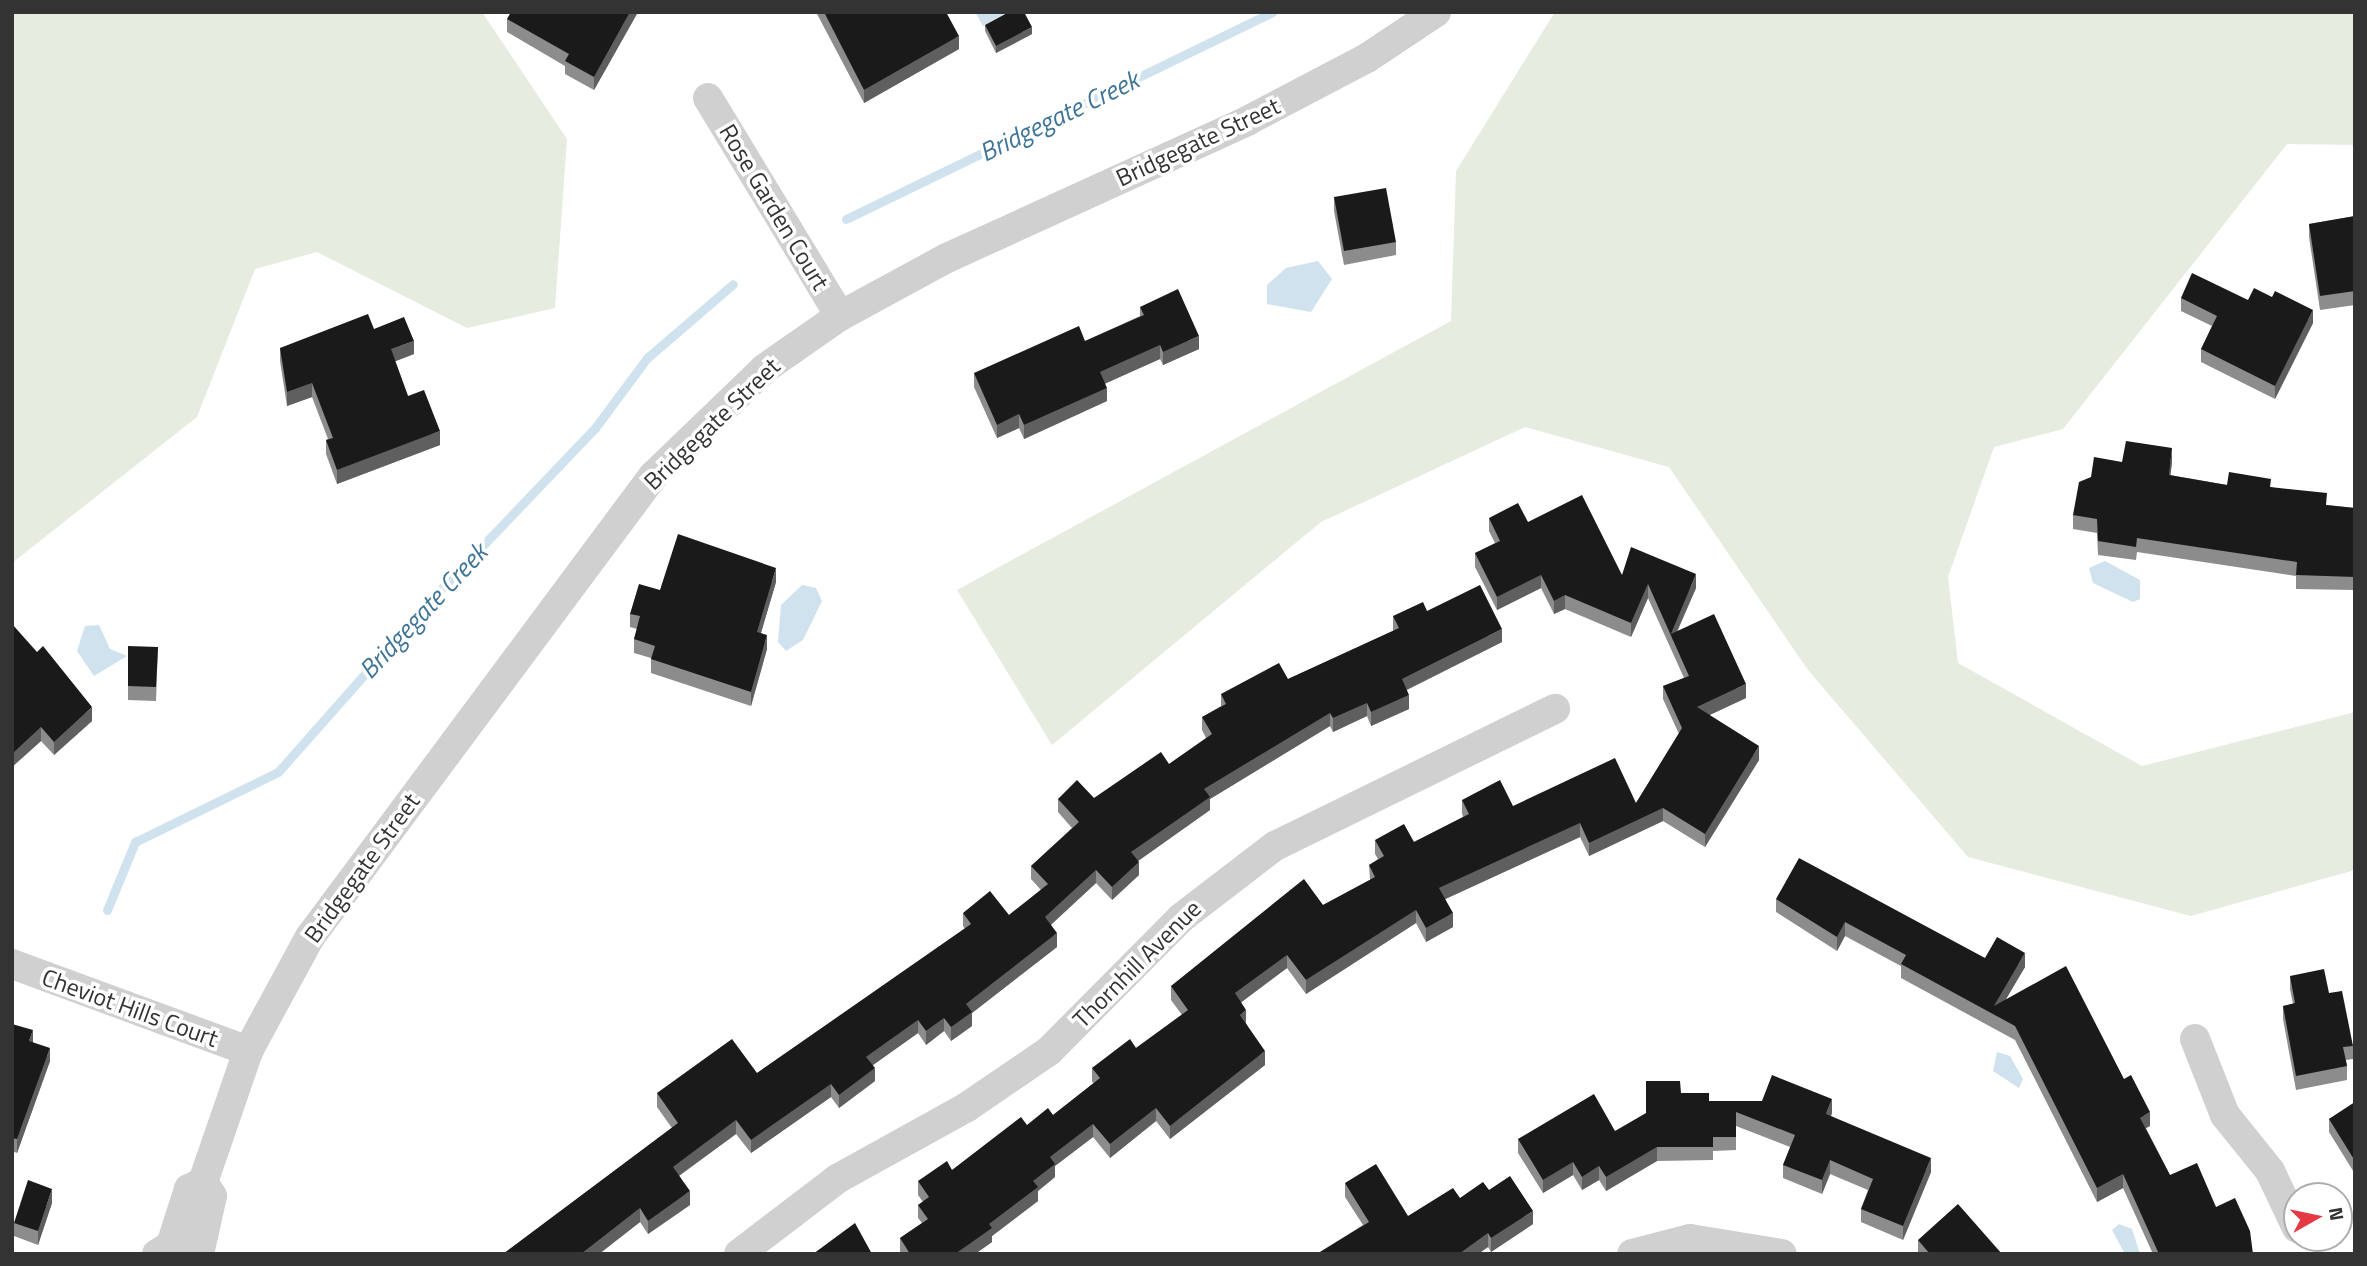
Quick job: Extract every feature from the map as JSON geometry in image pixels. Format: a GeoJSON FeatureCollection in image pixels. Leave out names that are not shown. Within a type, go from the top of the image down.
{"type":"FeatureCollection","features":[{"type":"Feature","properties":{"kind":"street","name":"Bridgegate Street"},"geometry":{"type":"LineString","coordinates":[[179,1252],[212,1196],[203,1182],[248,1051],[310,937],[653,476],[764,369],[840,316],[947,258],[1247,121],[1367,58],[1436,12]]}},
{"type":"Feature","properties":{"kind":"street","name":"Rose Garden Court"},"geometry":{"type":"LineString","coordinates":[[708,98],[840,316]]}},
{"type":"Feature","properties":{"kind":"street","name":"Thornhill Avenue"},"geometry":{"type":"LineString","coordinates":[[739,1254],[837,1179],[967,1107],[1038,1059],[1181,918],[1275,846],[1556,709]]}},
{"type":"Feature","properties":{"kind":"street","name":"Cheviot Hills Court"},"geometry":{"type":"LineString","coordinates":[[12,964],[248,1051]]}},
{"type":"Feature","properties":{"kind":"street"},"geometry":{"type":"LineString","coordinates":[[2195,1039],[2225,1115],[2270,1171],[2283,1198]]}},
{"type":"Feature","properties":{"kind":"street"},"geometry":{"type":"LineString","coordinates":[[1632,1254],[1690,1239],[1782,1254]]}},
{"type":"Feature","properties":{"kind":"shaded area"},"geometry":{"type":"Polygon","coordinates":[[[12,12],[482,12],[567,139],[555,308],[467,328],[317,252],[255,269],[197,417],[12,563],[12,12]]]}},
{"type":"Feature","properties":{"kind":"shaded area"},"geometry":{"type":"Polygon","coordinates":[[[1555,12],[2355,12],[2355,145],[2287,144],[2063,429],[1994,447],[1948,577],[1958,663],[2142,766],[2355,712],[2355,870],[2191,916],[1968,857],[1808,670],[1669,467],[1525,427],[1321,522],[1052,745],[957,590],[1451,321],[1456,171],[1555,12]]]}},
{"type":"Feature","properties":{"kind":"water"},"geometry":{"type":"Polygon","coordinates":[[[975,12],[1005,12],[1006,13],[983,26],[975,12]]]}},
{"type":"Feature","properties":{"kind":"water"},"geometry":{"type":"Polygon","coordinates":[[[1318,261],[1332,279],[1311,312],[1267,304],[1267,285],[1286,268],[1318,261]]]}},
{"type":"Feature","properties":{"kind":"water"},"geometry":{"type":"Polygon","coordinates":[[[2105,561],[2140,580],[2140,599],[2133,602],[2093,583],[2089,568],[2105,561]]]}},
{"type":"Feature","properties":{"kind":"water"},"geometry":{"type":"Polygon","coordinates":[[[802,585],[816,588],[822,601],[803,640],[786,651],[778,642],[781,605],[802,585]]]}},
{"type":"Feature","properties":{"kind":"water"},"geometry":{"type":"Polygon","coordinates":[[[99,625],[110,649],[127,656],[94,676],[77,651],[85,626],[99,625]]]}},
{"type":"Feature","properties":{"kind":"water"},"geometry":{"type":"Polygon","coordinates":[[[1997,1052],[2010,1056],[2023,1079],[2019,1088],[1993,1071],[1997,1052]]]}},
{"type":"Feature","properties":{"kind":"water"},"geometry":{"type":"Polygon","coordinates":[[[2119,1224],[2132,1229],[2140,1254],[2125,1254],[2112,1230],[2119,1224]]]}},
{"type":"Feature","properties":{"kind":"building"},"geometry":{"type":"Polygon","coordinates":[[[511,12],[630,12],[594,77],[565,61],[569,54],[507,19],[511,12]]]}},
{"type":"Feature","properties":{"kind":"building"},"geometry":{"type":"Polygon","coordinates":[[[824,12],[946,12],[959,36],[864,90],[824,12]]]}},
{"type":"Feature","properties":{"kind":"building"},"geometry":{"type":"Polygon","coordinates":[[[1009,12],[1024,12],[1032,27],[996,46],[985,25],[1009,12]]]}},
{"type":"Feature","properties":{"kind":"building"},"geometry":{"type":"Polygon","coordinates":[[[1386,188],[1396,242],[1344,251],[1334,197],[1386,188]]]}},
{"type":"Feature","properties":{"kind":"building"},"geometry":{"type":"Polygon","coordinates":[[[2355,216],[2355,291],[2320,296],[2309,224],[2355,216]]]}},
{"type":"Feature","properties":{"kind":"building"},"geometry":{"type":"Polygon","coordinates":[[[2192,273],[2248,300],[2254,288],[2272,297],[2275,291],[2313,310],[2275,386],[2201,349],[2217,316],[2181,298],[2192,273]]]}},
{"type":"Feature","properties":{"kind":"building"},"geometry":{"type":"Polygon","coordinates":[[[1178,289],[1199,336],[1163,352],[1160,345],[1100,372],[1107,388],[1024,425],[1019,414],[997,425],[974,373],[1079,326],[1085,341],[1144,315],[1140,307],[1178,289]]]}},
{"type":"Feature","properties":{"kind":"building"},"geometry":{"type":"Polygon","coordinates":[[[368,314],[374,329],[404,317],[414,341],[391,349],[408,396],[424,390],[440,431],[337,470],[326,440],[333,438],[312,383],[287,392],[280,348],[368,314]]]}},
{"type":"Feature","properties":{"kind":"building"},"geometry":{"type":"Polygon","coordinates":[[[2126,441],[2172,448],[2169,475],[2227,485],[2229,472],[2271,479],[2270,487],[2327,493],[2326,505],[2355,508],[2355,577],[2296,575],[2297,562],[2137,538],[2136,547],[2098,541],[2097,519],[2073,515],[2079,482],[2091,477],[2094,457],[2122,462],[2126,441]]]}},
{"type":"Feature","properties":{"kind":"building"},"geometry":{"type":"Polygon","coordinates":[[[1582,495],[1622,575],[1631,547],[1696,574],[1671,634],[1714,614],[1746,684],[1697,707],[1759,746],[1705,834],[1663,808],[1589,843],[1580,823],[1439,888],[1453,913],[1426,928],[1416,910],[1306,980],[1287,955],[1235,993],[1246,1010],[1240,1015],[1265,1051],[1170,1126],[1156,1108],[1110,1144],[1093,1124],[1050,1157],[1055,1164],[1033,1181],[1038,1187],[989,1224],[992,1228],[955,1254],[910,1254],[900,1238],[928,1219],[918,1205],[929,1197],[918,1181],[947,1161],[952,1170],[1021,1117],[1027,1125],[1048,1108],[1053,1115],[1100,1078],[1092,1068],[1130,1039],[1136,1048],[1188,1010],[1171,986],[1304,879],[1323,905],[1375,877],[1369,865],[1384,856],[1375,840],[1404,824],[1414,842],[1469,814],[1462,800],[1500,780],[1513,806],[1615,758],[1636,803],[1682,728],[1663,686],[1689,676],[1648,584],[1631,623],[1565,595],[1554,601],[1541,575],[1497,597],[1475,553],[1500,541],[1489,518],[1518,503],[1528,522],[1582,495]]]}},
{"type":"Feature","properties":{"kind":"building"},"geometry":{"type":"Polygon","coordinates":[[[678,534],[776,568],[757,632],[767,635],[751,692],[651,659],[655,646],[634,639],[640,616],[630,614],[639,584],[660,590],[678,534]]]}},
{"type":"Feature","properties":{"kind":"building"},"geometry":{"type":"Polygon","coordinates":[[[1480,585],[1502,629],[1402,679],[1409,695],[1371,712],[1367,703],[1333,718],[1330,713],[1204,789],[1210,797],[1131,852],[1139,862],[1112,887],[1096,870],[1045,917],[1057,933],[966,1004],[972,1012],[951,1027],[944,1018],[926,1031],[918,1020],[866,1057],[875,1068],[839,1095],[831,1084],[751,1140],[736,1120],[673,1167],[690,1191],[648,1221],[640,1208],[581,1254],[503,1254],[678,1123],[657,1093],[732,1039],[757,1073],[971,924],[963,913],[990,891],[1009,915],[1048,884],[1031,866],[1079,822],[1058,799],[1077,780],[1094,798],[1161,752],[1169,764],[1212,734],[1202,717],[1226,704],[1221,694],[1279,663],[1288,679],[1399,628],[1393,616],[1423,602],[1427,611],[1480,585]]]}},
{"type":"Feature","properties":{"kind":"building"},"geometry":{"type":"Polygon","coordinates":[[[12,624],[37,652],[43,646],[92,707],[54,742],[41,727],[12,754],[12,624]]]}},
{"type":"Feature","properties":{"kind":"building"},"geometry":{"type":"Polygon","coordinates":[[[128,646],[158,647],[156,687],[128,686],[128,646]]]}},
{"type":"Feature","properties":{"kind":"building"},"geometry":{"type":"Polygon","coordinates":[[[1799,858],[1985,958],[1997,937],[2025,953],[1994,1006],[2066,966],[2124,1079],[2131,1075],[2150,1112],[2140,1118],[2170,1175],[2197,1163],[2216,1207],[2235,1198],[2250,1231],[2253,1254],[2159,1254],[2123,1174],[2097,1188],[2015,1026],[1901,964],[1906,955],[1845,922],[1837,937],[1776,899],[1799,858]]]}},
{"type":"Feature","properties":{"kind":"building"},"geometry":{"type":"Polygon","coordinates":[[[2324,969],[2329,993],[2342,991],[2353,1046],[2343,1047],[2347,1066],[2296,1076],[2283,1006],[2295,1003],[2290,976],[2324,969]]]}},
{"type":"Feature","properties":{"kind":"building"},"geometry":{"type":"Polygon","coordinates":[[[12,1024],[33,1030],[29,1041],[50,1048],[17,1139],[12,1138],[12,1024]]]}},
{"type":"Feature","properties":{"kind":"building"},"geometry":{"type":"Polygon","coordinates":[[[1772,1075],[1832,1099],[1826,1114],[1931,1158],[1903,1226],[1861,1209],[1873,1179],[1830,1160],[1822,1180],[1783,1165],[1795,1135],[1736,1112],[1736,1137],[1713,1137],[1713,1147],[1657,1147],[1606,1177],[1599,1166],[1582,1177],[1573,1162],[1543,1180],[1518,1139],[1594,1094],[1615,1131],[1646,1113],[1646,1081],[1680,1081],[1681,1093],[1709,1093],[1709,1101],[1762,1101],[1772,1075]]]}},
{"type":"Feature","properties":{"kind":"building"},"geometry":{"type":"Polygon","coordinates":[[[2355,1102],[2355,1161],[2329,1119],[2355,1102]]]}},
{"type":"Feature","properties":{"kind":"building"},"geometry":{"type":"Polygon","coordinates":[[[1376,1164],[1408,1216],[1453,1188],[1460,1198],[1483,1182],[1489,1190],[1510,1176],[1533,1211],[1491,1238],[1488,1233],[1459,1254],[1321,1254],[1320,1252],[1369,1222],[1345,1183],[1376,1164]]]}},
{"type":"Feature","properties":{"kind":"building"},"geometry":{"type":"Polygon","coordinates":[[[28,1180],[52,1189],[38,1231],[14,1223],[28,1180]]]}},
{"type":"Feature","properties":{"kind":"building"},"geometry":{"type":"Polygon","coordinates":[[[1958,1204],[2002,1254],[1930,1254],[1918,1240],[1958,1204]]]}},
{"type":"Feature","properties":{"kind":"building"},"geometry":{"type":"Polygon","coordinates":[[[855,1223],[872,1254],[813,1254],[855,1223]]]}},
{"type":"Feature","properties":{"kind":"waterway","name":"Bridgegate Creek"},"geometry":{"type":"LineString","coordinates":[[846,219],[1272,12]]}},
{"type":"Feature","properties":{"kind":"waterway","name":"Bridgegate Creek"},"geometry":{"type":"LineString","coordinates":[[107,910],[135,842],[278,772],[423,608],[595,428],[647,358],[733,284]]}}]}
